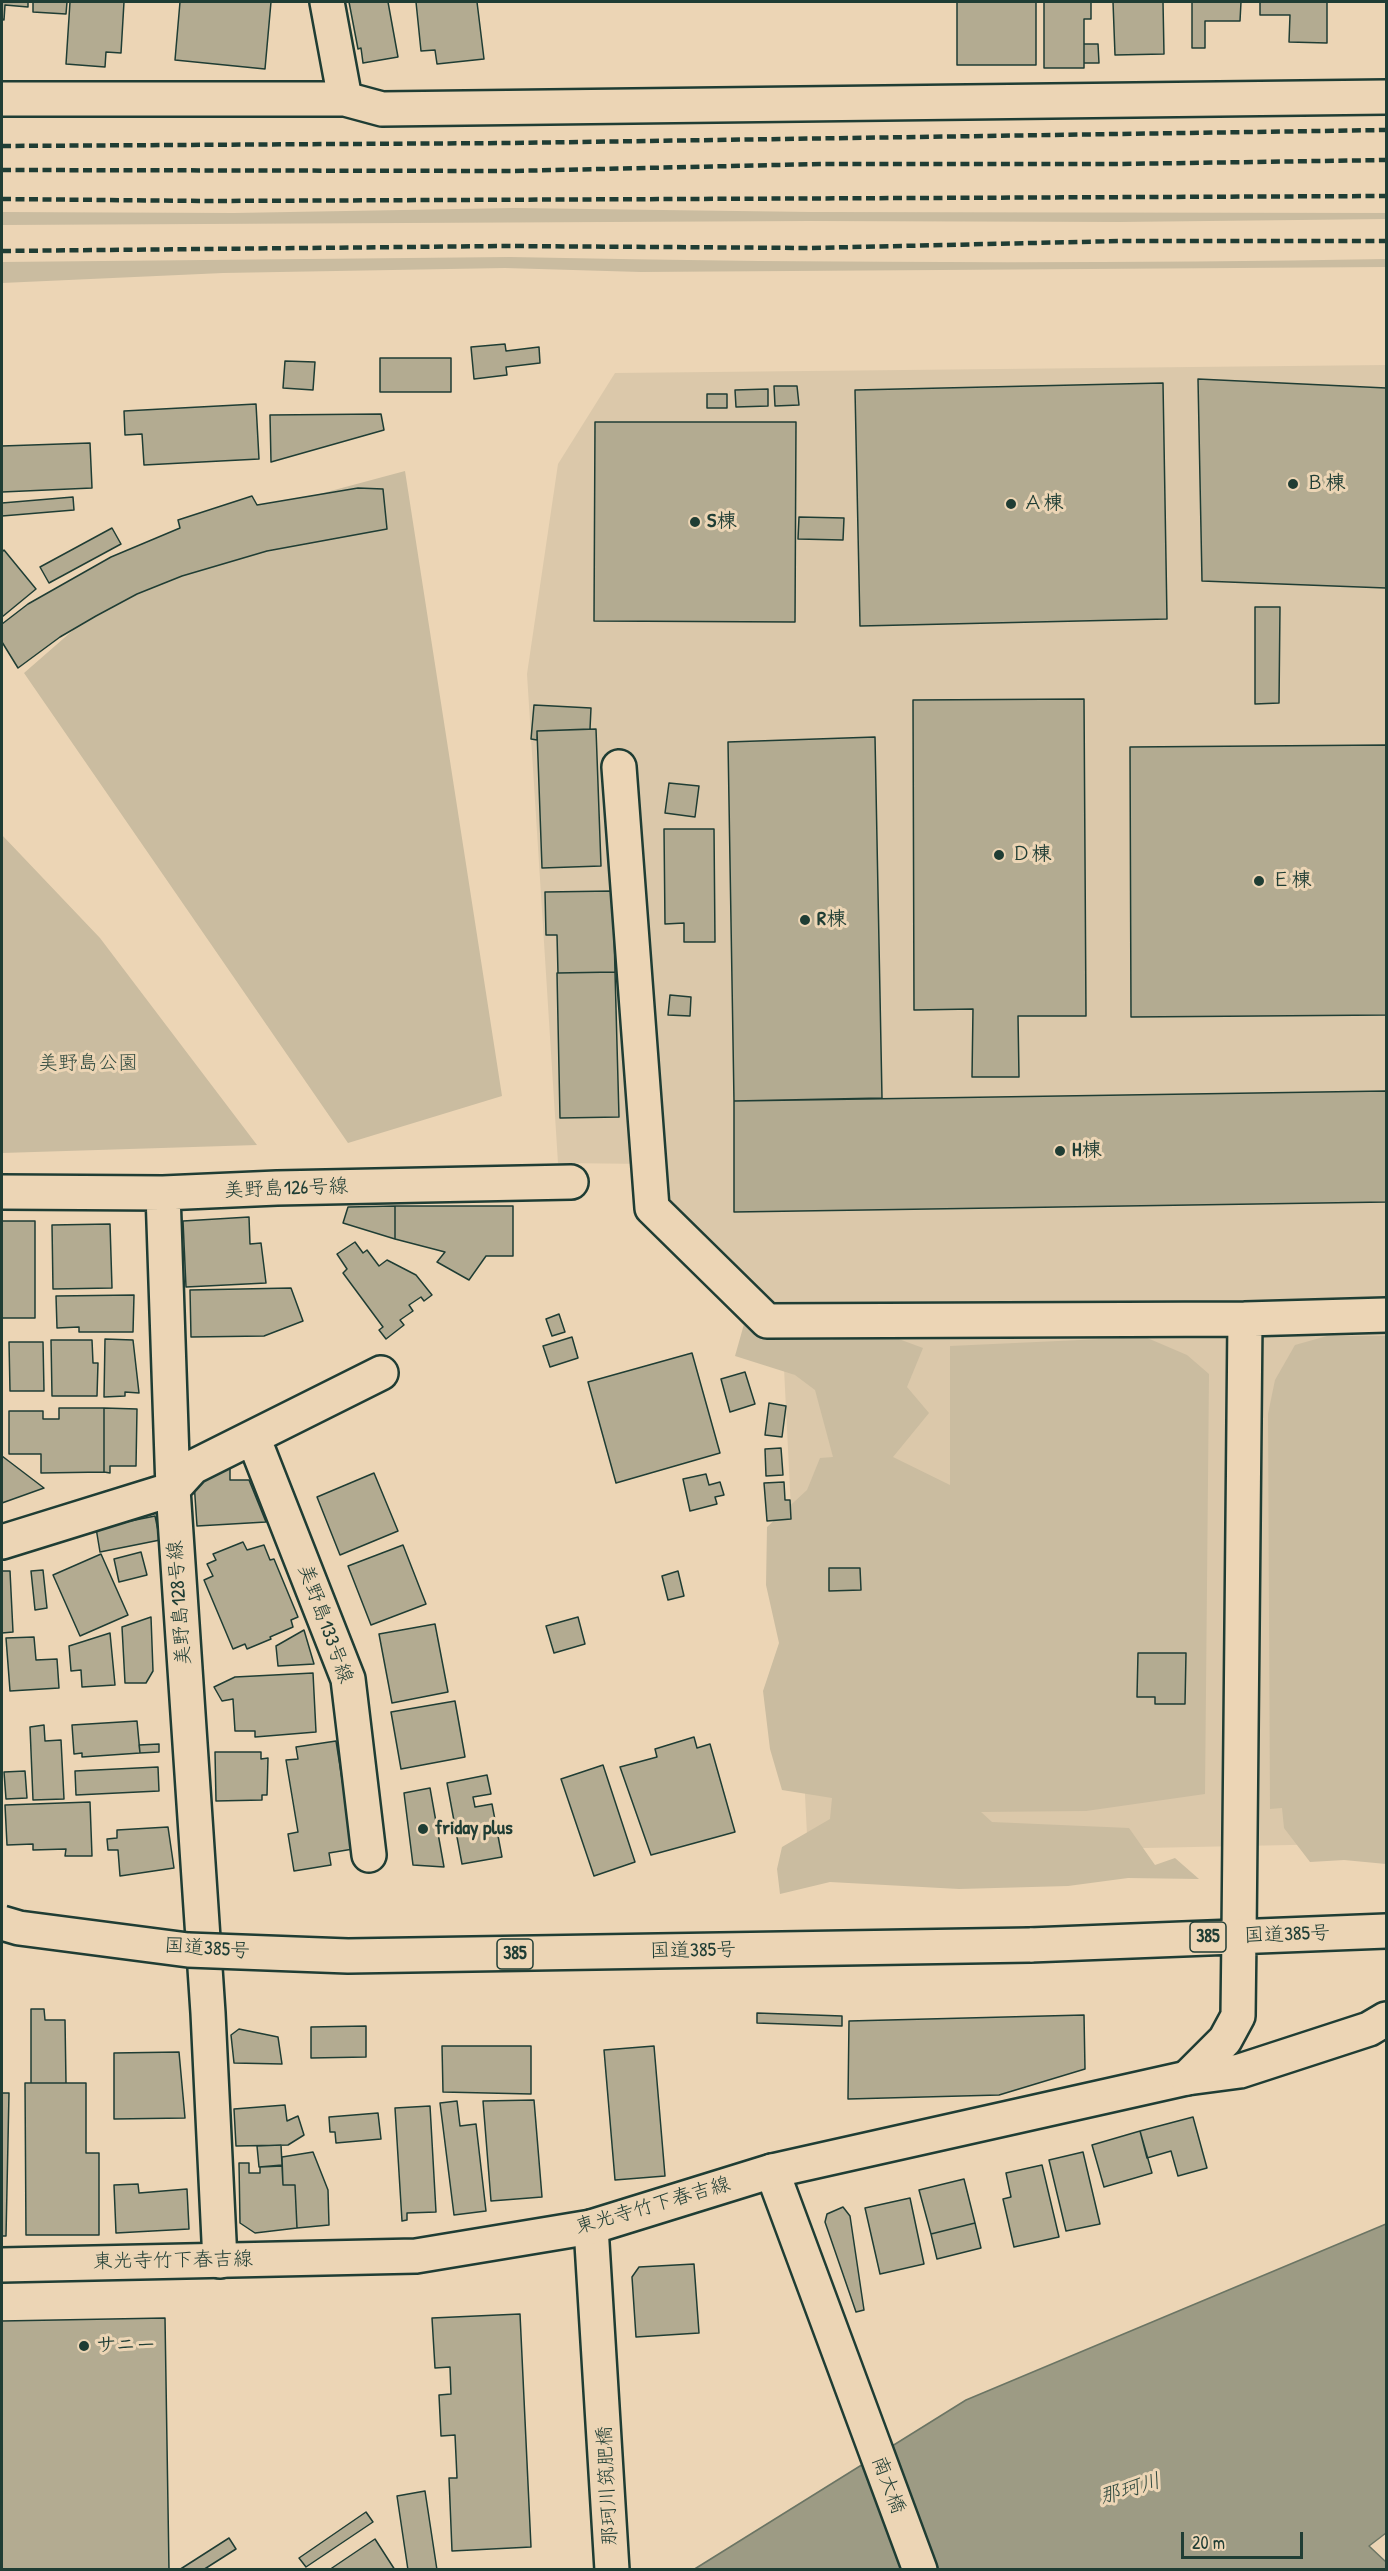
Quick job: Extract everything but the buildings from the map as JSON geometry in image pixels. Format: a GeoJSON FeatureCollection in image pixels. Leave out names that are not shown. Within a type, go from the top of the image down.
{"type":"FeatureCollection","features":[{"type":"Feature","properties":{"kind":"main road"},"geometry":{"type":"LineString","coordinates":[[327,2],[345,99]]}},
{"type":"Feature","properties":{"kind":"main road"},"geometry":{"type":"LineString","coordinates":[[2,99],[345,99],[382,109],[1386,97]]}},
{"type":"Feature","properties":{"kind":"main road"},"geometry":{"type":"LineString","coordinates":[[619,767],[652,1208],[767,1321],[1245,1319],[1386,1316]]}},
{"type":"Feature","properties":{"kind":"main road","name":"美野島126号線"},"geometry":{"type":"LineString","coordinates":[[2,1192],[163,1193],[277,1188],[571,1182]]}},
{"type":"Feature","properties":{"kind":"main road","name":"美野島128号線"},"geometry":{"type":"LineString","coordinates":[[163,1193],[173,1489],[208,2013],[220,2260]]}},
{"type":"Feature","properties":{"kind":"main road"},"geometry":{"type":"LineString","coordinates":[[1187,2078],[1225,2040],[1238,2016],[1245,1319]]}},
{"type":"Feature","properties":{"kind":"main road"},"geometry":{"type":"LineString","coordinates":[[2,1542],[173,1489],[193,1467],[381,1372]]}},
{"type":"Feature","properties":{"kind":"main road","name":"美野島133号線"},"geometry":{"type":"LineString","coordinates":[[253,1437],[348,1679],[369,1855]]}},
{"type":"Feature","properties":{"kind":"main road","name":"国道385号"},"geometry":{"type":"LineString","coordinates":[[2,1923],[19,1928],[188,1950],[348,1956],[1030,1945],[1386,1931]]}},
{"type":"Feature","properties":{"kind":"main road","name":"東光寺竹下春吉線"},"geometry":{"type":"LineString","coordinates":[[2,2265],[416,2256],[591,2227],[772,2171],[1187,2078],[1240,2071],[1369,2029],[1386,2019]]}},
{"type":"Feature","properties":{"kind":"main road","name":"南大橋"},"geometry":{"type":"LineString","coordinates":[[772,2171],[920,2570]]}},
{"type":"Feature","properties":{"kind":"main road","name":"那珂川筑肥橋"},"geometry":{"type":"LineString","coordinates":[[591,2227],[612,2570]]}},
{"type":"Feature","properties":{"kind":"shaded area"},"geometry":{"type":"Polygon","coordinates":[[[1386,365],[1386,1843],[808,1855],[784,1368],[648,1224],[649,1164],[558,1163],[527,674],[558,464],[615,373],[1386,365]]]}},
{"type":"Feature","properties":{"kind":"green space"},"geometry":{"type":"Polygon","coordinates":[[[514,208],[811,212],[1386,213],[1386,219],[1120,222],[810,221],[2,225],[2,212],[234,213],[514,208]]]}},
{"type":"Feature","properties":{"kind":"green space"},"geometry":{"type":"Polygon","coordinates":[[[510,257],[948,262],[1386,259],[1386,267],[641,272],[505,268],[223,273],[2,283],[2,262],[510,257]]]}},
{"type":"Feature","properties":{"kind":"green space"},"geometry":{"type":"Polygon","coordinates":[[[405,471],[502,1096],[348,1143],[24,673],[189,529],[405,471]]]}},
{"type":"Feature","properties":{"kind":"green space","name":"美野島公園"},"geometry":{"type":"Polygon","coordinates":[[[2,835],[100,938],[257,1145],[2,1153],[2,835]]]}},
{"type":"Feature","properties":{"kind":"green space"},"geometry":{"type":"Polygon","coordinates":[[[788,1310],[816,1339],[833,1340],[843,1310],[889,1311],[896,1338],[923,1348],[907,1387],[929,1413],[893,1457],[950,1485],[950,1346],[1145,1337],[1187,1355],[1209,1374],[1205,1794],[1086,1811],[981,1812],[992,1822],[1129,1828],[1155,1865],[1175,1858],[1199,1879],[1128,1878],[1068,1886],[959,1889],[830,1882],[780,1894],[777,1869],[782,1847],[830,1819],[832,1798],[782,1790],[770,1749],[763,1691],[779,1643],[766,1585],[767,1527],[807,1490],[820,1458],[833,1457],[815,1390],[795,1375],[735,1356],[746,1317],[788,1310]]]}},
{"type":"Feature","properties":{"kind":"green space"},"geometry":{"type":"Polygon","coordinates":[[[1327,1336],[1386,1336],[1386,1864],[1344,1860],[1310,1862],[1284,1828],[1282,1808],[1270,1809],[1268,1414],[1275,1380],[1295,1345],[1327,1336]]]}},
{"type":"Feature","properties":{"kind":"water","name":"那珂川"},"geometry":{"type":"Polygon","coordinates":[[[1386,2224],[1386,2533],[1369,2546],[1386,2562],[1386,2569],[693,2570],[966,2400],[1386,2224]]]}},
{"type":"Feature","properties":{"kind":"railway"},"geometry":{"type":"LineString","coordinates":[[2,146],[512,143],[1386,130]]}},
{"type":"Feature","properties":{"kind":"railway"},"geometry":{"type":"LineString","coordinates":[[2,170],[511,171],[821,164],[1119,164],[1386,160]]}},
{"type":"Feature","properties":{"kind":"railway"},"geometry":{"type":"LineString","coordinates":[[2,199],[209,201],[1386,196]]}},
{"type":"Feature","properties":{"kind":"railway"},"geometry":{"type":"LineString","coordinates":[[2,251],[505,246],[811,248],[1121,241],[1386,241]]}},
{"type":"Feature","properties":{"kind":"place","name":"Ｂ棟"},"geometry":{"type":"Point","coordinates":[1293,484]}},
{"type":"Feature","properties":{"kind":"place","name":"Ａ棟"},"geometry":{"type":"Point","coordinates":[1011,504]}},
{"type":"Feature","properties":{"kind":"place","name":"S棟"},"geometry":{"type":"Point","coordinates":[695,522]}},
{"type":"Feature","properties":{"kind":"place","name":"Ｄ棟"},"geometry":{"type":"Point","coordinates":[999,855]}},
{"type":"Feature","properties":{"kind":"place","name":"Ｅ棟"},"geometry":{"type":"Point","coordinates":[1259,881]}},
{"type":"Feature","properties":{"kind":"place","name":"R棟"},"geometry":{"type":"Point","coordinates":[805,920]}},
{"type":"Feature","properties":{"kind":"place","name":"H棟"},"geometry":{"type":"Point","coordinates":[1060,1151]}},
{"type":"Feature","properties":{"kind":"place","name":"friday plus"},"geometry":{"type":"Point","coordinates":[423,1829]}},
{"type":"Feature","properties":{"kind":"place","name":"サニー"},"geometry":{"type":"Point","coordinates":[84,2346]}}]}
